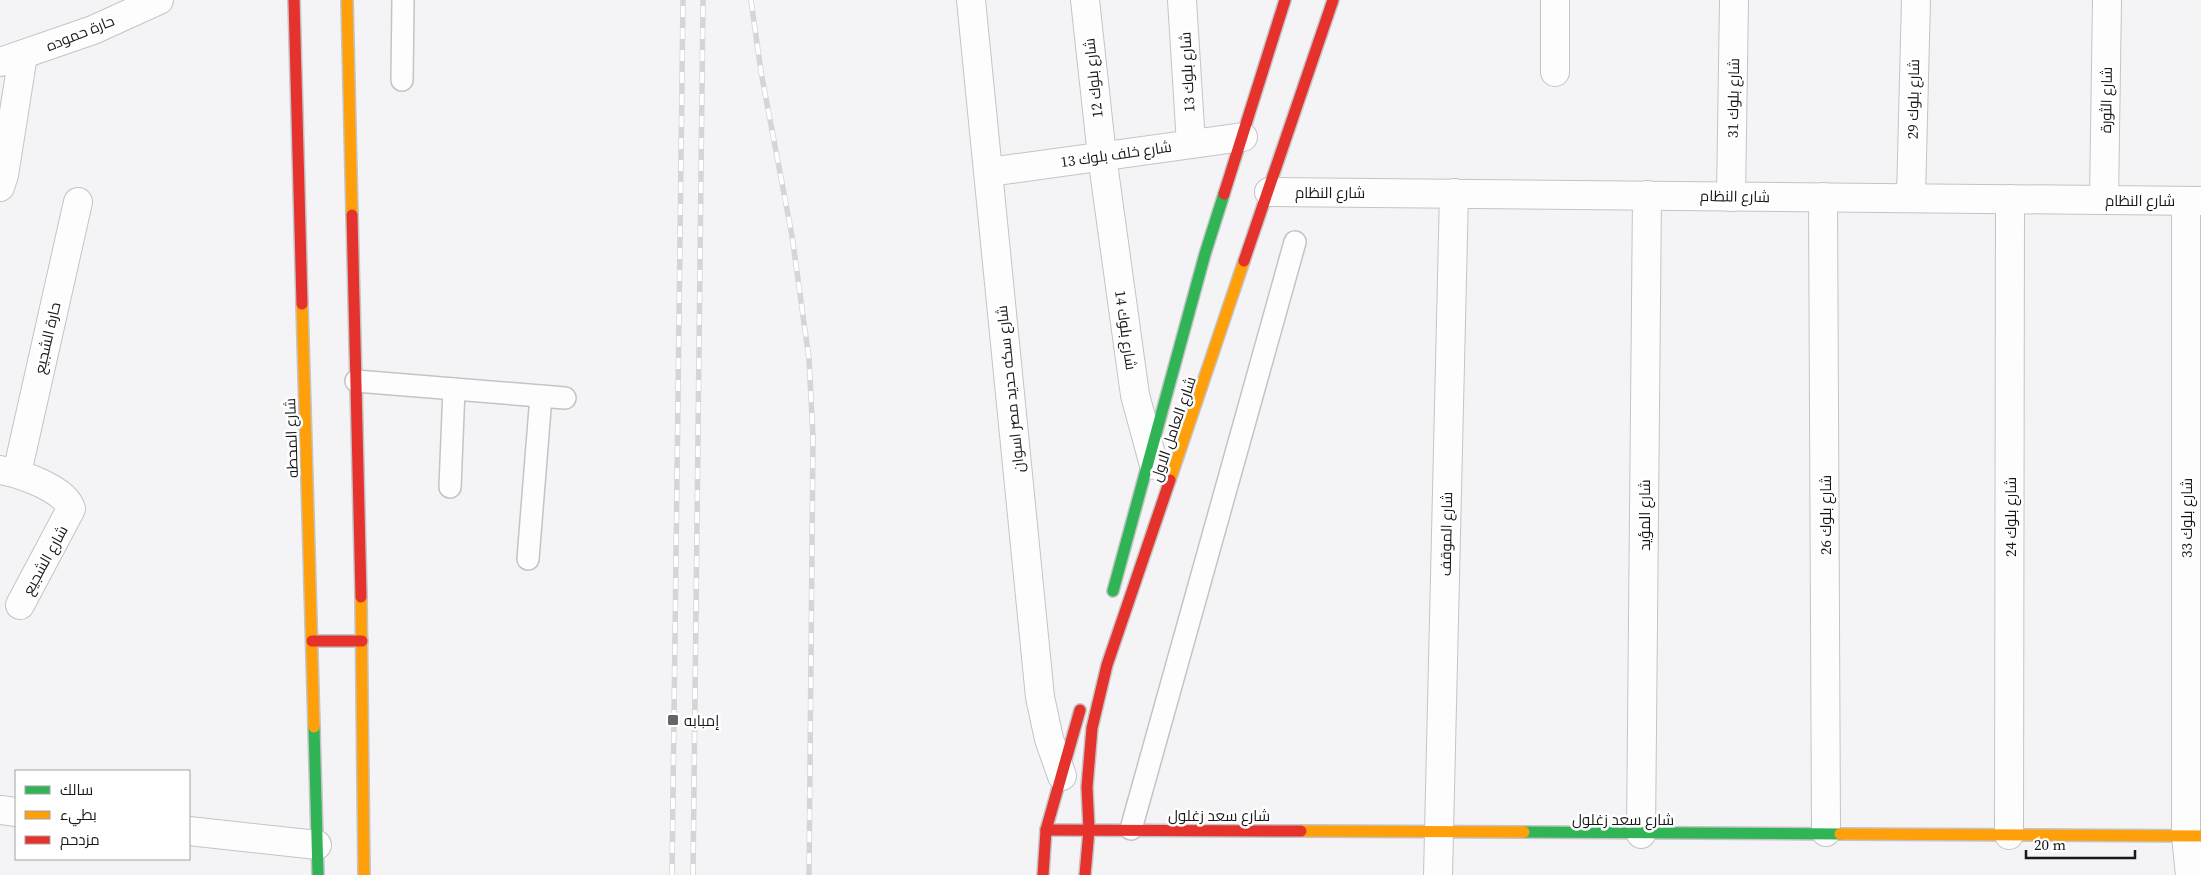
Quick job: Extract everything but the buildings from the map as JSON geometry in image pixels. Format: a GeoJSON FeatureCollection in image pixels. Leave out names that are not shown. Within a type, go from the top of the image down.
{"type":"FeatureCollection","features":[{"type":"Feature","properties":{"kind":"street","name":"حارة حموده"},"geometry":{"type":"LineString","coordinates":[[12,59],[93,30],[159,0]]}},
{"type":"Feature","properties":{"kind":"street","name":"شارع المحطه"},"geometry":{"type":"LineString","coordinates":[[294,0],[318,875]]}},
{"type":"Feature","properties":{"kind":"street"},"geometry":{"type":"LineString","coordinates":[[347,0],[362,640],[364,875]]}},
{"type":"Feature","properties":{"kind":"street","name":"شارع سكه حديد مصر اسوان"},"geometry":{"type":"LineString","coordinates":[[971,0],[1040,698],[1049,739],[1062,776]]}},
{"type":"Feature","properties":{"kind":"street","name":"شارع بلوك 12"},"geometry":{"type":"LineString","coordinates":[[1085,0],[1102,156]]}},
{"type":"Feature","properties":{"kind":"street","name":"شارع بلوك 13"},"geometry":{"type":"LineString","coordinates":[[1182,0],[1191,144]]}},
{"type":"Feature","properties":{"kind":"street","name":"شارع العامل الاول"},"geometry":{"type":"LineString","coordinates":[[1110,604],[1205,254],[1285,0]]}},
{"type":"Feature","properties":{"kind":"street","name":"شارع العامل الاول"},"geometry":{"type":"LineString","coordinates":[[1085,875],[1089,830],[1089,760],[1098,696],[1140,565],[1164,500],[1333,0]]}},
{"type":"Feature","properties":{"kind":"street"},"geometry":{"type":"LineString","coordinates":[[1555,0],[1555,72]]}},
{"type":"Feature","properties":{"kind":"street","name":"شارع بلوك 31"},"geometry":{"type":"LineString","coordinates":[[1731,197],[1734,0]]}},
{"type":"Feature","properties":{"kind":"street","name":"شارع بلوك 29"},"geometry":{"type":"LineString","coordinates":[[1911,197],[1916,0]]}},
{"type":"Feature","properties":{"kind":"street","name":"شارع الثورة"},"geometry":{"type":"LineString","coordinates":[[2104,200],[2107,0]]}},
{"type":"Feature","properties":{"kind":"street"},"geometry":{"type":"LineString","coordinates":[[0,187],[4,175],[12,59]]}},
{"type":"Feature","properties":{"kind":"street","name":"شارع خلف بلوك 13"},"geometry":{"type":"LineString","coordinates":[[989,172],[1243,137]]}},
{"type":"Feature","properties":{"kind":"street","name":"شارع بلوك 14"},"geometry":{"type":"LineString","coordinates":[[1102,156],[1135,395],[1164,500]]}},
{"type":"Feature","properties":{"kind":"street","name":"شارع النظام"},"geometry":{"type":"LineString","coordinates":[[1269,192],[2193,201]]}},
{"type":"Feature","properties":{"kind":"street","name":"شارع الموقف"},"geometry":{"type":"LineString","coordinates":[[1438,875],[1454,193]]}},
{"type":"Feature","properties":{"kind":"street","name":"شارع المؤيد"},"geometry":{"type":"LineString","coordinates":[[1641,834],[1647,195]]}},
{"type":"Feature","properties":{"kind":"street","name":"شارع بلوك 26"},"geometry":{"type":"LineString","coordinates":[[1823,197],[1826,832]]}},
{"type":"Feature","properties":{"kind":"street","name":"شارع بلوك 24"},"geometry":{"type":"LineString","coordinates":[[2009,835],[2010,199]]}},
{"type":"Feature","properties":{"kind":"street","name":"شارع بلوك 33"},"geometry":{"type":"LineString","coordinates":[[2190,875],[2194,836],[2193,201]]}},
{"type":"Feature","properties":{"kind":"street","name":"حارة الشجيع"},"geometry":{"type":"LineString","coordinates":[[9,472],[78,202]]}},
{"type":"Feature","properties":{"kind":"street","name":"شارع الشجيع"},"geometry":{"type":"LineString","coordinates":[[9,472],[63,495],[69,502],[71,509],[20,605]]}},
{"type":"Feature","properties":{"kind":"street"},"geometry":{"type":"LineString","coordinates":[[312,641],[362,640]]}},
{"type":"Feature","properties":{"kind":"street"},"geometry":{"type":"LineString","coordinates":[[1043,875],[1046,830],[1083,702]]}},
{"type":"Feature","properties":{"kind":"street"},"geometry":{"type":"LineString","coordinates":[[0,810],[15,812]]}},
{"type":"Feature","properties":{"kind":"street","name":"شارع سعد زغلول"},"geometry":{"type":"LineString","coordinates":[[1046,830],[1131,829],[1641,834],[1826,832],[2194,836]]}},
{"type":"Feature","properties":{"kind":"street"},"geometry":{"type":"LineString","coordinates":[[190,831],[317,845]]}},
{"type":"Feature","properties":{"kind":"lane"},"geometry":{"type":"LineString","coordinates":[[402,80],[403,0]]}},
{"type":"Feature","properties":{"kind":"lane"},"geometry":{"type":"LineString","coordinates":[[1131,829],[1295,242]]}},
{"type":"Feature","properties":{"kind":"lane"},"geometry":{"type":"LineString","coordinates":[[356,381],[565,398]]}},
{"type":"Feature","properties":{"kind":"lane"},"geometry":{"type":"LineString","coordinates":[[450,487],[454,389]]}},
{"type":"Feature","properties":{"kind":"lane"},"geometry":{"type":"LineString","coordinates":[[528,559],[541,396]]}},
{"type":"Feature","properties":{"kind":"railway"},"geometry":{"type":"LineString","coordinates":[[672,875],[683,0]]}},
{"type":"Feature","properties":{"kind":"railway"},"geometry":{"type":"LineString","coordinates":[[693,875],[703,0]]}},
{"type":"Feature","properties":{"kind":"railway"},"geometry":{"type":"LineString","coordinates":[[751,0],[761,72],[792,236],[809,359],[813,437],[809,875]]}},
{"type":"Feature","properties":{"kind":"traffic: fast"},"geometry":{"type":"LineString","coordinates":[[1113,591],[1205,254],[1224,194]]}},
{"type":"Feature","properties":{"kind":"traffic: fast"},"geometry":{"type":"LineString","coordinates":[[314,727],[318,875]]}},
{"type":"Feature","properties":{"kind":"traffic: fast"},"geometry":{"type":"LineString","coordinates":[[1524,832],[1840,834]]}},
{"type":"Feature","properties":{"kind":"traffic: slow"},"geometry":{"type":"LineString","coordinates":[[347,0],[352,215]]}},
{"type":"Feature","properties":{"kind":"traffic: slow"},"geometry":{"type":"LineString","coordinates":[[1170,480],[1244,261]]}},
{"type":"Feature","properties":{"kind":"traffic: slow"},"geometry":{"type":"LineString","coordinates":[[302,304],[314,727]]}},
{"type":"Feature","properties":{"kind":"traffic: slow"},"geometry":{"type":"LineString","coordinates":[[361,597],[364,875]]}},
{"type":"Feature","properties":{"kind":"traffic: slow"},"geometry":{"type":"LineString","coordinates":[[1301,831],[1524,832]]}},
{"type":"Feature","properties":{"kind":"traffic: slow"},"geometry":{"type":"LineString","coordinates":[[1840,834],[2201,836]]}},
{"type":"Feature","properties":{"kind":"traffic: jam"},"geometry":{"type":"LineString","coordinates":[[294,0],[302,304]]}},
{"type":"Feature","properties":{"kind":"traffic: jam"},"geometry":{"type":"LineString","coordinates":[[1224,194],[1285,0]]}},
{"type":"Feature","properties":{"kind":"traffic: jam"},"geometry":{"type":"LineString","coordinates":[[1244,261],[1333,0]]}},
{"type":"Feature","properties":{"kind":"traffic: jam"},"geometry":{"type":"LineString","coordinates":[[352,215],[361,597]]}},
{"type":"Feature","properties":{"kind":"traffic: jam"},"geometry":{"type":"LineString","coordinates":[[1085,875],[1089,830],[1087,787],[1092,728],[1107,665],[1170,480]]}},
{"type":"Feature","properties":{"kind":"traffic: jam"},"geometry":{"type":"LineString","coordinates":[[312,641],[362,641]]}},
{"type":"Feature","properties":{"kind":"traffic: jam"},"geometry":{"type":"LineString","coordinates":[[1043,875],[1046,830],[1080,710]]}},
{"type":"Feature","properties":{"kind":"traffic: jam"},"geometry":{"type":"LineString","coordinates":[[1046,830],[1301,831]]}},
{"type":"Feature","properties":{"kind":"place","name":"إمبابه"},"geometry":{"type":"Point","coordinates":[673,720]}}]}
